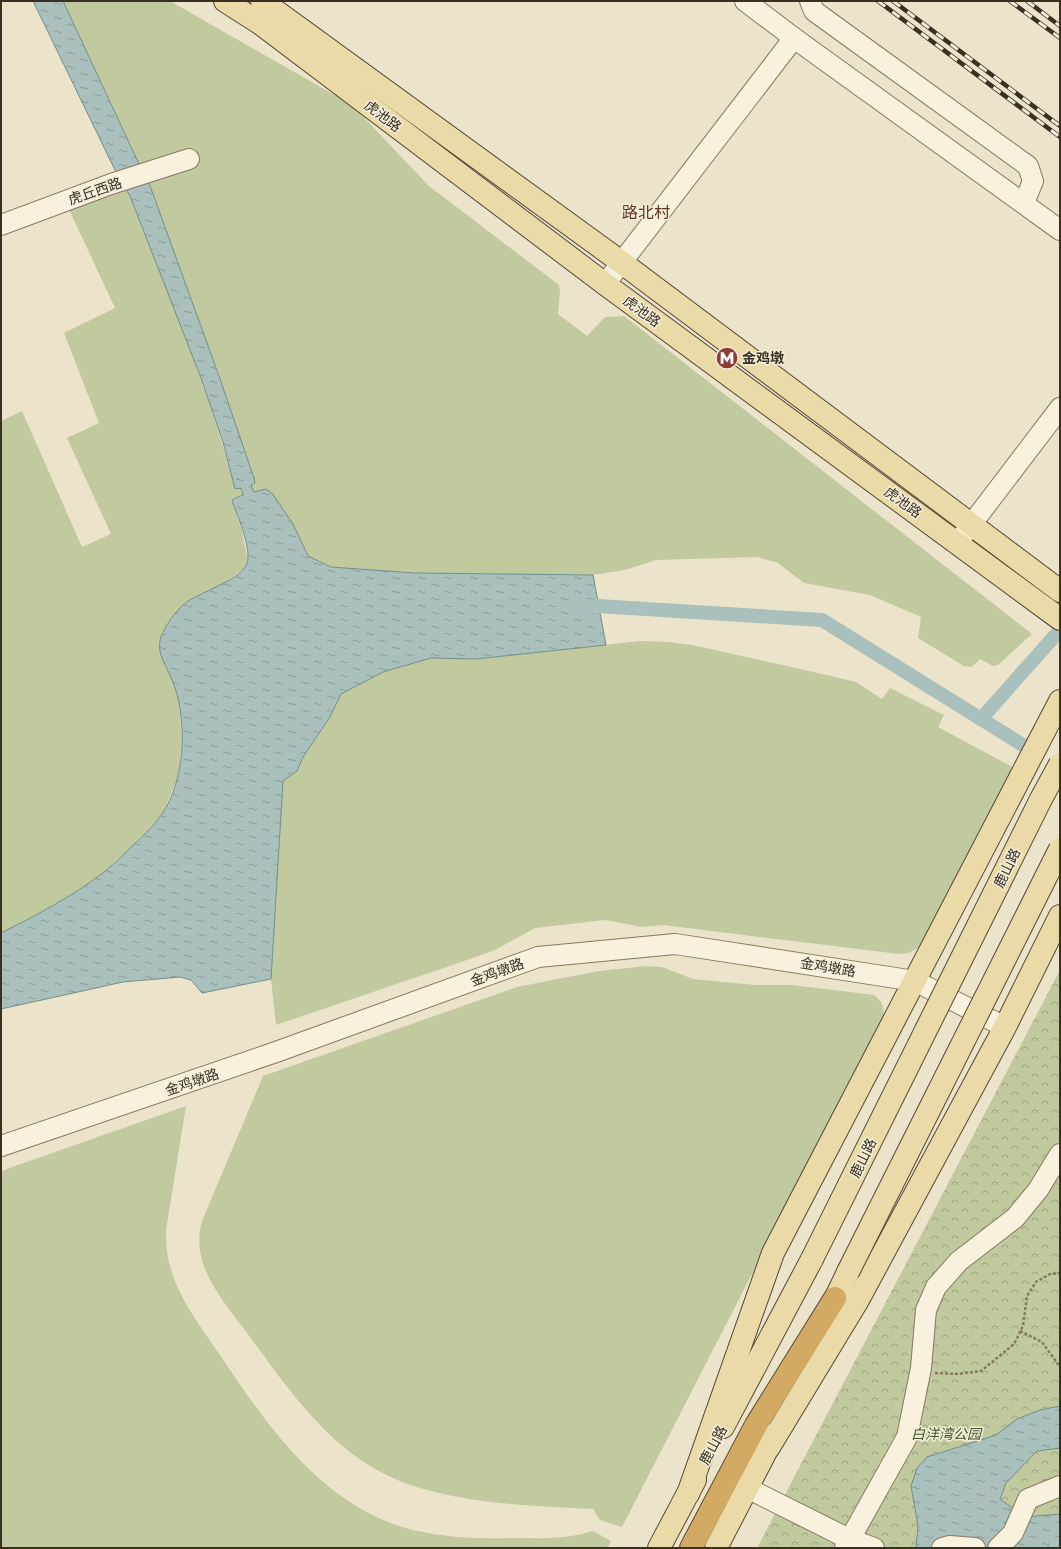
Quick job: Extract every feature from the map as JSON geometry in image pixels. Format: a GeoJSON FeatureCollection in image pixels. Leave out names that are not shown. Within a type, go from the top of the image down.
{"type":"FeatureCollection","features":[{"type":"Feature","properties":{"kind":"highway"},"geometry":{"type":"LineString","coordinates":[[691,1548],[756,1426],[835,1298]]}},
{"type":"Feature","properties":{"kind":"main road","name":"虎池路"},"geometry":{"type":"LineString","coordinates":[[225,1],[261,24],[605,284],[958,542],[1057,617]]}},
{"type":"Feature","properties":{"kind":"main road","name":"虎池路"},"geometry":{"type":"LineString","coordinates":[[262,1],[621,262],[1060,591]]}},
{"type":"Feature","properties":{"kind":"main road"},"geometry":{"type":"LineString","coordinates":[[688,1494],[773,1253],[1060,701]]}},
{"type":"Feature","properties":{"kind":"main road","name":"鹿山路"},"geometry":{"type":"LineString","coordinates":[[659,1548],[812,1259],[1041,799],[1060,764]]}},
{"type":"Feature","properties":{"kind":"main road"},"geometry":{"type":"LineString","coordinates":[[716,1548],[769,1446],[835,1298],[1060,849]]}},
{"type":"Feature","properties":{"kind":"main road"},"geometry":{"type":"LineString","coordinates":[[769,1446],[858,1300],[1005,1027],[1060,916]]}},
{"type":"Feature","properties":{"kind":"street"},"geometry":{"type":"LineString","coordinates":[[745,1],[1060,230]]}},
{"type":"Feature","properties":{"kind":"street"},"geometry":{"type":"LineString","coordinates":[[810,1],[814,11],[1028,166],[1033,182],[1024,203]]}},
{"type":"Feature","properties":{"kind":"street"},"geometry":{"type":"LineString","coordinates":[[605,284],[794,38]]}},
{"type":"Feature","properties":{"kind":"street","name":"虎丘西路"},"geometry":{"type":"LineString","coordinates":[[1,225],[111,184],[189,159]]}},
{"type":"Feature","properties":{"kind":"street"},"geometry":{"type":"LineString","coordinates":[[958,542],[1060,408]]}},
{"type":"Feature","properties":{"kind":"street","name":"金鸡墩路"},"geometry":{"type":"LineString","coordinates":[[1,1146],[183,1085],[538,957],[675,944],[915,980],[1005,1027]]}},
{"type":"Feature","properties":{"kind":"street"},"geometry":{"type":"LineString","coordinates":[[847,1543],[908,1437],[920,1373],[926,1310],[936,1287],[959,1261],[1015,1218],[1038,1190],[1060,1154]]}},
{"type":"Feature","properties":{"kind":"street"},"geometry":{"type":"LineString","coordinates":[[998,1548],[1013,1533],[1028,1499],[1060,1486]]}},
{"type":"Feature","properties":{"kind":"street"},"geometry":{"type":"LineString","coordinates":[[747,1488],[847,1543],[874,1548]]}},
{"type":"Feature","properties":{"kind":"street"},"geometry":{"type":"LineString","coordinates":[[942,1548],[949,1546],[975,1548]]}},
{"type":"Feature","properties":{"kind":"path"},"geometry":{"type":"LineString","coordinates":[[920,1373],[958,1374],[981,1371],[1014,1344],[1020,1331],[1027,1296],[1036,1282],[1050,1274],[1060,1273]]}},
{"type":"Feature","properties":{"kind":"path"},"geometry":{"type":"LineString","coordinates":[[1020,1331],[1042,1342],[1060,1367]]}},
{"type":"Feature","properties":{"kind":"green space"},"geometry":{"type":"Polygon","coordinates":[[[63,1],[170,1],[352,105],[429,186],[559,285],[560,292],[558,314],[587,336],[605,317],[624,316],[1032,634],[998,665],[993,666],[980,659],[972,667],[964,666],[918,638],[921,617],[870,595],[804,583],[778,563],[757,557],[656,560],[625,570],[593,575],[415,573],[331,567],[308,556],[293,524],[266,489],[254,492],[251,485],[255,483],[254,478],[219,376],[149,183],[63,1]]]}},
{"type":"Feature","properties":{"kind":"green space"},"geometry":{"type":"Polygon","coordinates":[[[123,183],[130,196],[200,377],[225,451],[235,489],[241,487],[243,495],[233,498],[232,501],[242,531],[248,562],[244,569],[226,581],[161,638],[160,650],[174,684],[179,701],[182,739],[179,774],[163,813],[149,830],[101,875],[41,913],[1,933],[1,421],[22,411],[82,547],[111,534],[67,438],[99,423],[64,333],[115,308],[67,205],[123,183]]]}},
{"type":"Feature","properties":{"kind":"green space"},"geometry":{"type":"Polygon","coordinates":[[[640,641],[669,642],[692,645],[856,682],[882,699],[890,688],[944,715],[938,727],[1016,769],[926,944],[909,953],[899,954],[663,925],[642,927],[605,920],[535,928],[495,950],[276,1025],[271,979],[283,781],[297,771],[303,757],[330,717],[341,694],[383,672],[431,658],[476,659],[640,641]]]}},
{"type":"Feature","properties":{"kind":"green space"},"geometry":{"type":"Polygon","coordinates":[[[646,966],[662,967],[693,979],[755,985],[792,985],[874,995],[882,1004],[884,1017],[622,1527],[600,1520],[593,1509],[506,1504],[476,1500],[447,1495],[418,1487],[391,1477],[367,1464],[349,1451],[315,1420],[285,1384],[226,1305],[217,1292],[204,1265],[200,1251],[199,1236],[202,1221],[263,1076],[517,987],[599,971],[646,966]]]}},
{"type":"Feature","properties":{"kind":"green space","name":"白洋湾公园"},"geometry":{"type":"Polygon","coordinates":[[[1060,970],[1060,1548],[757,1548],[1060,970]]]}},
{"type":"Feature","properties":{"kind":"green space"},"geometry":{"type":"Polygon","coordinates":[[[186,1106],[166,1230],[170,1265],[175,1281],[182,1297],[200,1326],[256,1407],[297,1457],[320,1479],[345,1499],[372,1515],[402,1527],[454,1537],[481,1538],[551,1538],[572,1536],[593,1531],[611,1541],[607,1548],[1,1548],[1,1171],[186,1106]]]}},
{"type":"Feature","properties":{"kind":"water"},"geometry":{"type":"Polygon","coordinates":[[[33,1],[63,1],[149,183],[219,376],[254,478],[255,483],[251,485],[254,492],[266,489],[272,493],[293,524],[308,556],[331,567],[415,573],[593,575],[606,645],[476,659],[431,658],[383,672],[341,694],[330,717],[303,757],[297,771],[283,781],[271,979],[202,993],[191,980],[180,977],[123,982],[1,1009],[1,933],[64,899],[104,872],[151,828],[162,814],[177,780],[180,767],[182,729],[177,693],[161,655],[161,637],[170,620],[183,605],[240,573],[246,566],[248,559],[245,537],[232,501],[233,499],[243,495],[241,488],[235,489],[223,442],[201,378],[130,196],[114,168],[33,1]]]}},
{"type":"Feature","properties":{"kind":"water"},"geometry":{"type":"Polygon","coordinates":[[[1060,1406],[1060,1448],[1037,1451],[1006,1483],[1000,1499],[1025,1517],[1060,1514],[1060,1548],[916,1548],[918,1526],[911,1486],[917,1468],[927,1457],[996,1435],[1017,1419],[1040,1410],[1060,1406]]]}},
{"type":"Feature","properties":{"kind":"waterway"},"geometry":{"type":"LineString","coordinates":[[581,607],[598,606],[822,620],[1026,747]]}},
{"type":"Feature","properties":{"kind":"waterway"},"geometry":{"type":"LineString","coordinates":[[981,719],[1060,630]]}},
{"type":"Feature","properties":{"kind":"railway"},"geometry":{"type":"LineString","coordinates":[[878,1],[1060,137]]}},
{"type":"Feature","properties":{"kind":"railway"},"geometry":{"type":"LineString","coordinates":[[893,1],[1060,126]]}},
{"type":"Feature","properties":{"kind":"railway"},"geometry":{"type":"LineString","coordinates":[[1010,1],[1060,38]]}},
{"type":"Feature","properties":{"kind":"railway"},"geometry":{"type":"LineString","coordinates":[[1027,1],[1060,26]]}},
{"type":"Feature","properties":{"kind":"place","name":"金鸡墩"},"geometry":{"type":"Point","coordinates":[727,358]}},
{"type":"Feature","properties":{"kind":"district","name":"路北村"},"geometry":{"type":"Point","coordinates":[646,212]}}]}
